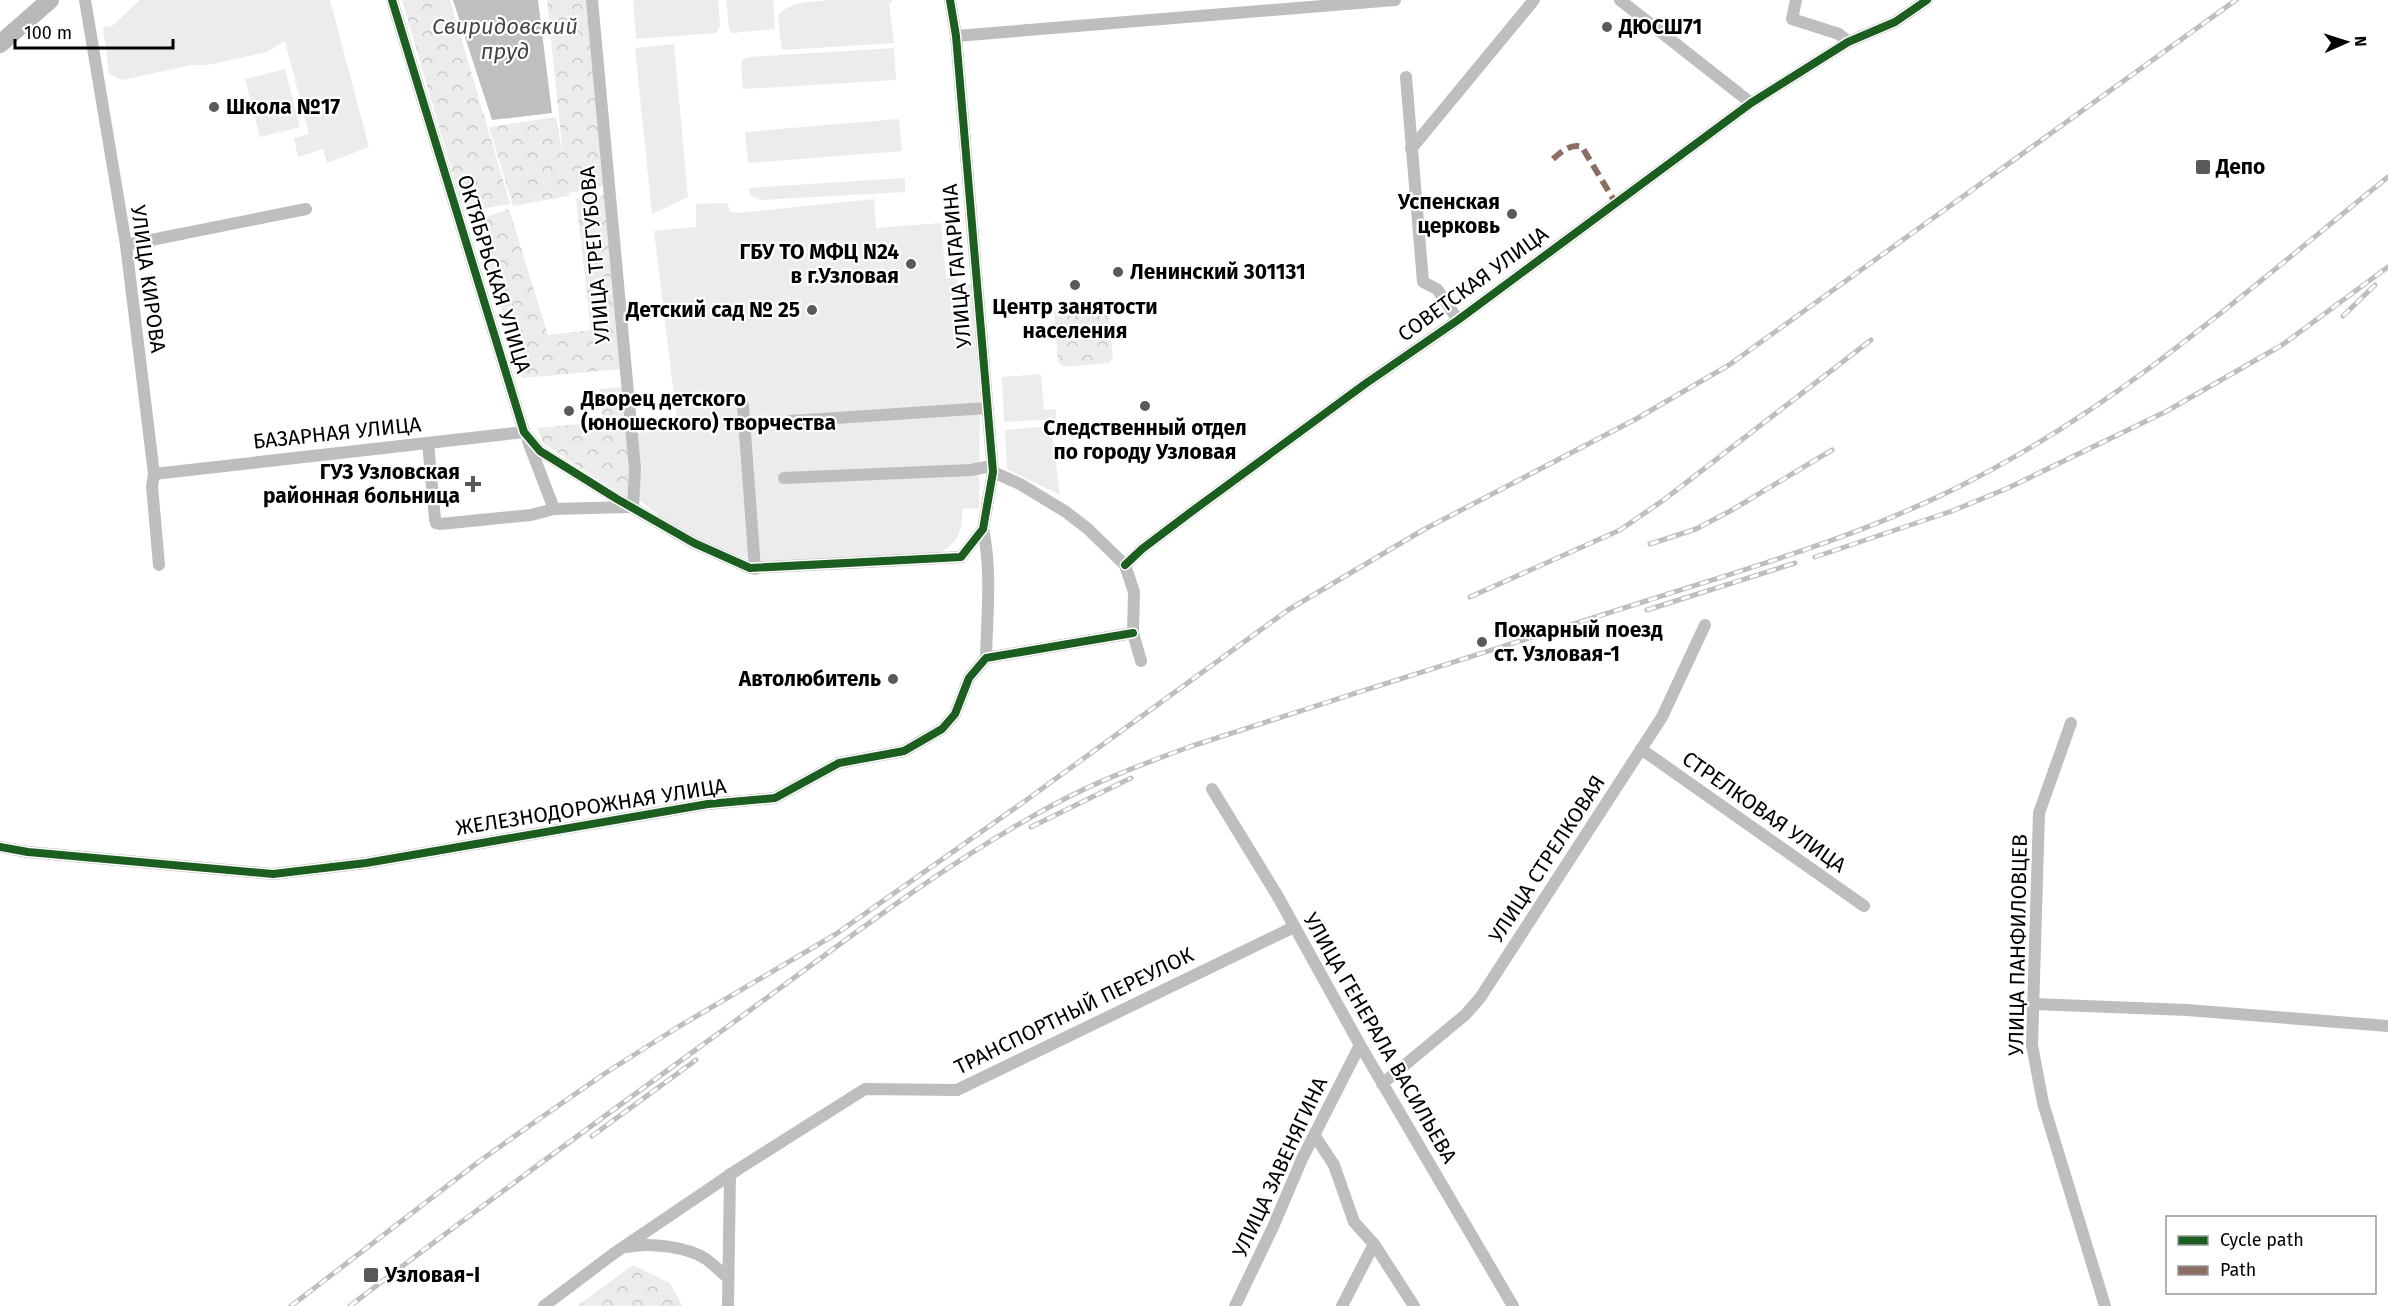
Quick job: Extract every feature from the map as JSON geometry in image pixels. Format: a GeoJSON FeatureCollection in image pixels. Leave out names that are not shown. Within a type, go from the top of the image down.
{"type":"FeatureCollection","features":[{"type":"Feature","properties":{"kind":"main road"},"geometry":{"type":"LineString","coordinates":[[0,44],[51,0]]}},
{"type":"Feature","properties":{"kind":"street","name":"УЛИЦА КИРОВА"},"geometry":{"type":"LineString","coordinates":[[85,0],[126,245],[154,474],[152,486],[159,564]]}},
{"type":"Feature","properties":{"kind":"street","name":"ОКТЯБРЬСКАЯ УЛИЦА"},"geometry":{"type":"LineString","coordinates":[[392,0],[524,432],[540,451],[633,507],[694,543],[755,569]]}},
{"type":"Feature","properties":{"kind":"street","name":"УЛИЦА ТРЕГУБОВА"},"geometry":{"type":"LineString","coordinates":[[592,0],[634,469],[633,507]]}},
{"type":"Feature","properties":{"kind":"street","name":"УЛИЦА ГАГАРИНА"},"geometry":{"type":"LineString","coordinates":[[950,0],[956,36],[992,469],[983,529]]}},
{"type":"Feature","properties":{"kind":"street"},"geometry":{"type":"LineString","coordinates":[[956,36],[1395,0]]}},
{"type":"Feature","properties":{"kind":"street"},"geometry":{"type":"LineString","coordinates":[[1411,149],[1533,0]]}},
{"type":"Feature","properties":{"kind":"street"},"geometry":{"type":"LineString","coordinates":[[1620,0],[1751,103]]}},
{"type":"Feature","properties":{"kind":"street"},"geometry":{"type":"LineString","coordinates":[[1796,0],[1792,19],[1839,34],[1848,42]]}},
{"type":"Feature","properties":{"kind":"street","name":"СОВЕТСКАЯ УЛИЦА"},"geometry":{"type":"LineString","coordinates":[[1125,565],[1142,549],[1191,512],[1458,320],[1751,103],[1848,42],[1895,22],[1927,0]]}},
{"type":"Feature","properties":{"kind":"street"},"geometry":{"type":"LineString","coordinates":[[1406,77],[1424,282],[1437,289],[1458,320]]}},
{"type":"Feature","properties":{"kind":"street"},"geometry":{"type":"LineString","coordinates":[[126,245],[306,209]]}},
{"type":"Feature","properties":{"kind":"street"},"geometry":{"type":"LineString","coordinates":[[743,406],[755,569],[961,557],[983,529]]}},
{"type":"Feature","properties":{"kind":"street"},"geometry":{"type":"LineString","coordinates":[[790,421],[987,408]]}},
{"type":"Feature","properties":{"kind":"street"},"geometry":{"type":"LineString","coordinates":[[524,432],[554,509]]}},
{"type":"Feature","properties":{"kind":"street","name":"БАЗАРНАЯ УЛИЦА"},"geometry":{"type":"LineString","coordinates":[[154,474],[524,432]]}},
{"type":"Feature","properties":{"kind":"street"},"geometry":{"type":"LineString","coordinates":[[428,443],[436,523],[531,515],[554,509],[633,507]]}},
{"type":"Feature","properties":{"kind":"street"},"geometry":{"type":"LineString","coordinates":[[784,478],[992,469],[1066,512],[1088,529],[1125,565],[1134,592],[1133,633],[1141,661]]}},
{"type":"Feature","properties":{"kind":"street"},"geometry":{"type":"LineString","coordinates":[[983,529],[987,547],[986,658],[1133,633]]}},
{"type":"Feature","properties":{"kind":"street","name":"УЛИЦА СТРЕЛКОВАЯ"},"geometry":{"type":"LineString","coordinates":[[1382,1084],[1464,1015],[1480,998],[1662,717],[1705,625]]}},
{"type":"Feature","properties":{"kind":"street","name":"ЖЕЛЕЗНОДОРОЖНАЯ УЛИЦА"},"geometry":{"type":"LineString","coordinates":[[0,847],[28,852],[273,874],[366,863],[708,804],[774,798],[839,763],[904,751],[942,729],[955,714],[969,678],[986,658]]}},
{"type":"Feature","properties":{"kind":"street","name":"УЛИЦА ПАНФИЛОВЦЕВ"},"geometry":{"type":"LineString","coordinates":[[2071,723],[2039,813],[2032,1045],[2043,1103],[2105,1306]]}},
{"type":"Feature","properties":{"kind":"street","name":"СТРЕЛКОВАЯ УЛИЦА"},"geometry":{"type":"LineString","coordinates":[[1641,749],[1864,906]]}},
{"type":"Feature","properties":{"kind":"street","name":"УЛИЦА ГЕНЕРАЛА ВАСИЛЬЕВА"},"geometry":{"type":"LineString","coordinates":[[1212,789],[1513,1306]]}},
{"type":"Feature","properties":{"kind":"street","name":"ТРАНСПОРТНЫЙ ПЕРЕУЛОК"},"geometry":{"type":"LineString","coordinates":[[730,1174],[865,1089],[957,1090],[1294,927]]}},
{"type":"Feature","properties":{"kind":"street"},"geometry":{"type":"LineString","coordinates":[[2034,1004],[2187,1010],[2388,1026]]}},
{"type":"Feature","properties":{"kind":"street","name":"УЛИЦА ЗАВЕНЯГИНА"},"geometry":{"type":"LineString","coordinates":[[1235,1306],[1302,1160],[1360,1046]]}},
{"type":"Feature","properties":{"kind":"street"},"geometry":{"type":"LineString","coordinates":[[1315,1136],[1334,1165],[1354,1222],[1374,1244],[1414,1306]]}},
{"type":"Feature","properties":{"kind":"street"},"geometry":{"type":"LineString","coordinates":[[544,1306],[622,1248],[730,1174]]}},
{"type":"Feature","properties":{"kind":"street"},"geometry":{"type":"LineString","coordinates":[[728,1306],[730,1174]]}},
{"type":"Feature","properties":{"kind":"street"},"geometry":{"type":"LineString","coordinates":[[622,1248],[640,1244],[661,1245],[705,1258],[728,1278]]}},
{"type":"Feature","properties":{"kind":"street"},"geometry":{"type":"LineString","coordinates":[[1342,1306],[1374,1244]]}},
{"type":"Feature","properties":{"kind":"green space"},"geometry":{"type":"Polygon","coordinates":[[[140,0],[330,0],[369,147],[327,163],[323,149],[298,157],[294,138],[309,134],[285,41],[267,52],[208,65],[191,65],[122,80],[109,74],[103,27],[112,26],[140,0]]]}},
{"type":"Feature","properties":{"kind":"green space"},"geometry":{"type":"Polygon","coordinates":[[[402,0],[450,0],[510,204],[464,212],[402,0]]]}},
{"type":"Feature","properties":{"kind":"green space"},"geometry":{"type":"Polygon","coordinates":[[[547,0],[589,0],[605,186],[569,193],[569,196],[513,206],[489,127],[556,117],[563,156],[547,0]]]}},
{"type":"Feature","properties":{"kind":"green space"},"geometry":{"type":"Polygon","coordinates":[[[633,0],[718,0],[720,26],[716,33],[636,39],[633,0]]]}},
{"type":"Feature","properties":{"kind":"green space"},"geometry":{"type":"Polygon","coordinates":[[[726,0],[773,0],[775,29],[733,33],[729,29],[726,0]]]}},
{"type":"Feature","properties":{"kind":"green space"},"geometry":{"type":"Polygon","coordinates":[[[833,0],[893,0],[889,4],[894,43],[783,50],[778,15],[796,4],[833,0]]]}},
{"type":"Feature","properties":{"kind":"green space"},"geometry":{"type":"Polygon","coordinates":[[[674,44],[688,197],[652,214],[635,48],[674,44]]]}},
{"type":"Feature","properties":{"kind":"green space"},"geometry":{"type":"Polygon","coordinates":[[[894,48],[896,80],[743,89],[741,63],[743,59],[749,57],[894,48]]]}},
{"type":"Feature","properties":{"kind":"green space"},"geometry":{"type":"Polygon","coordinates":[[[285,69],[300,127],[260,137],[245,79],[285,69]]]}},
{"type":"Feature","properties":{"kind":"green space"},"geometry":{"type":"Polygon","coordinates":[[[899,119],[902,151],[748,163],[745,132],[899,119]]]}},
{"type":"Feature","properties":{"kind":"green space"},"geometry":{"type":"Polygon","coordinates":[[[905,178],[905,192],[761,200],[751,196],[748,188],[905,178]]]}},
{"type":"Feature","properties":{"kind":"green space"},"geometry":{"type":"Polygon","coordinates":[[[604,195],[622,369],[522,378],[475,221],[509,209],[548,335],[591,330],[576,198],[604,195]]]}},
{"type":"Feature","properties":{"kind":"green space"},"geometry":{"type":"Polygon","coordinates":[[[874,199],[876,228],[941,223],[946,278],[957,279],[959,284],[971,284],[980,402],[979,509],[962,510],[960,531],[954,542],[937,554],[762,563],[724,551],[665,520],[639,500],[636,433],[678,429],[654,231],[696,227],[696,204],[727,203],[730,211],[738,213],[874,199]]]}},
{"type":"Feature","properties":{"kind":"green space"},"geometry":{"type":"Polygon","coordinates":[[[1104,304],[1109,309],[1113,357],[1109,363],[1063,367],[1058,362],[1054,312],[1058,306],[1104,304]]]}},
{"type":"Feature","properties":{"kind":"green space"},"geometry":{"type":"Polygon","coordinates":[[[1041,374],[1044,410],[1056,409],[1056,419],[1004,422],[1002,377],[1041,374]]]}},
{"type":"Feature","properties":{"kind":"green space"},"geometry":{"type":"Polygon","coordinates":[[[624,387],[632,501],[544,444],[537,428],[602,422],[600,389],[624,387]]]}},
{"type":"Feature","properties":{"kind":"green space"},"geometry":{"type":"Polygon","coordinates":[[[1051,426],[1060,495],[1007,469],[1005,430],[1051,426]]]}},
{"type":"Feature","properties":{"kind":"green space"},"geometry":{"type":"Polygon","coordinates":[[[633,1265],[670,1283],[682,1306],[577,1306],[633,1265]]]}},
{"type":"Feature","properties":{"kind":"water","name":"Свиридовский пруд"},"geometry":{"type":"Polygon","coordinates":[[[453,0],[538,0],[552,113],[492,120],[453,0]]]}},
{"type":"Feature","properties":{"kind":"railway"},"geometry":{"type":"LineString","coordinates":[[291,1306],[481,1160],[539,1119],[678,1027],[836,934],[1025,801],[1288,610],[1423,530],[1636,419],[1729,365],[2236,0]]}},
{"type":"Feature","properties":{"kind":"railway"},"geometry":{"type":"LineString","coordinates":[[350,1306],[541,1162],[890,908],[970,854],[1053,805],[1137,766],[1189,747],[1771,561],[1854,532],[1934,499],[2030,448],[2085,414],[2239,299],[2388,177]]}},
{"type":"Feature","properties":{"kind":"railway"},"geometry":{"type":"LineString","coordinates":[[1815,557],[1952,511],[2008,488],[2167,411],[2282,345],[2388,267]]}},
{"type":"Feature","properties":{"kind":"railway"},"geometry":{"type":"LineString","coordinates":[[2343,316],[2375,285]]}},
{"type":"Feature","properties":{"kind":"railway"},"geometry":{"type":"LineString","coordinates":[[1470,597],[1620,530],[1665,499],[1871,340]]}},
{"type":"Feature","properties":{"kind":"railway"},"geometry":{"type":"LineString","coordinates":[[1650,544],[1696,529],[1832,450]]}},
{"type":"Feature","properties":{"kind":"railway"},"geometry":{"type":"LineString","coordinates":[[1647,610],[1795,563]]}},
{"type":"Feature","properties":{"kind":"railway"},"geometry":{"type":"LineString","coordinates":[[1031,827],[1131,778]]}},
{"type":"Feature","properties":{"kind":"railway"},"geometry":{"type":"LineString","coordinates":[[592,1136],[696,1060]]}},
{"type":"Feature","properties":{"kind":"marked path"},"geometry":{"type":"LineString","coordinates":[[1553,159],[1570,147],[1582,147],[1615,202]]}},
{"type":"Feature","properties":{"kind":"cycle path"},"geometry":{"type":"LineString","coordinates":[[392,0],[524,432],[540,451],[617,499],[694,543],[750,568],[961,557],[983,529],[993,472],[956,36],[950,0]]}},
{"type":"Feature","properties":{"kind":"cycle path"},"geometry":{"type":"LineString","coordinates":[[1125,565],[1142,549],[1191,512],[1365,384],[1458,320],[1751,103],[1848,42],[1895,22],[1927,0]]}},
{"type":"Feature","properties":{"kind":"cycle path"},"geometry":{"type":"LineString","coordinates":[[0,847],[28,852],[273,874],[366,863],[708,804],[775,798],[839,763],[904,751],[942,729],[955,714],[969,678],[986,658],[1133,633]]}},
{"type":"Feature","properties":{"kind":"place","name":"ДЮСШ71"},"geometry":{"type":"Point","coordinates":[1607,27]}},
{"type":"Feature","properties":{"kind":"place","name":"Школа №17"},"geometry":{"type":"Point","coordinates":[214,107]}},
{"type":"Feature","properties":{"kind":"place","name":"Депо"},"geometry":{"type":"Point","coordinates":[2203,167]}},
{"type":"Feature","properties":{"kind":"place","name":"Успенская церковь"},"geometry":{"type":"Point","coordinates":[1512,214]}},
{"type":"Feature","properties":{"kind":"place","name":"ГБУ ТО МФЦ N24 в г.Узловая"},"geometry":{"type":"Point","coordinates":[911,264]}},
{"type":"Feature","properties":{"kind":"place","name":"Ленинский 301131"},"geometry":{"type":"Point","coordinates":[1118,272]}},
{"type":"Feature","properties":{"kind":"place","name":"Центр занятости населения"},"geometry":{"type":"Point","coordinates":[1075,285]}},
{"type":"Feature","properties":{"kind":"place","name":"Детский сад № 25"},"geometry":{"type":"Point","coordinates":[812,310]}},
{"type":"Feature","properties":{"kind":"place","name":"Следственный отдел по городу Узловая"},"geometry":{"type":"Point","coordinates":[1145,406]}},
{"type":"Feature","properties":{"kind":"place","name":"Дворец детского (юношеского) творчества"},"geometry":{"type":"Point","coordinates":[569,411]}},
{"type":"Feature","properties":{"kind":"place","name":"ГУЗ Узловская районная больница"},"geometry":{"type":"Point","coordinates":[473,484]}},
{"type":"Feature","properties":{"kind":"place","name":"Пожарный поезд ст. Узловая-1"},"geometry":{"type":"Point","coordinates":[1482,642]}},
{"type":"Feature","properties":{"kind":"place","name":"Автолюбитель"},"geometry":{"type":"Point","coordinates":[893,679]}},
{"type":"Feature","properties":{"kind":"place","name":"Узловая-I"},"geometry":{"type":"Point","coordinates":[371,1275]}}]}
